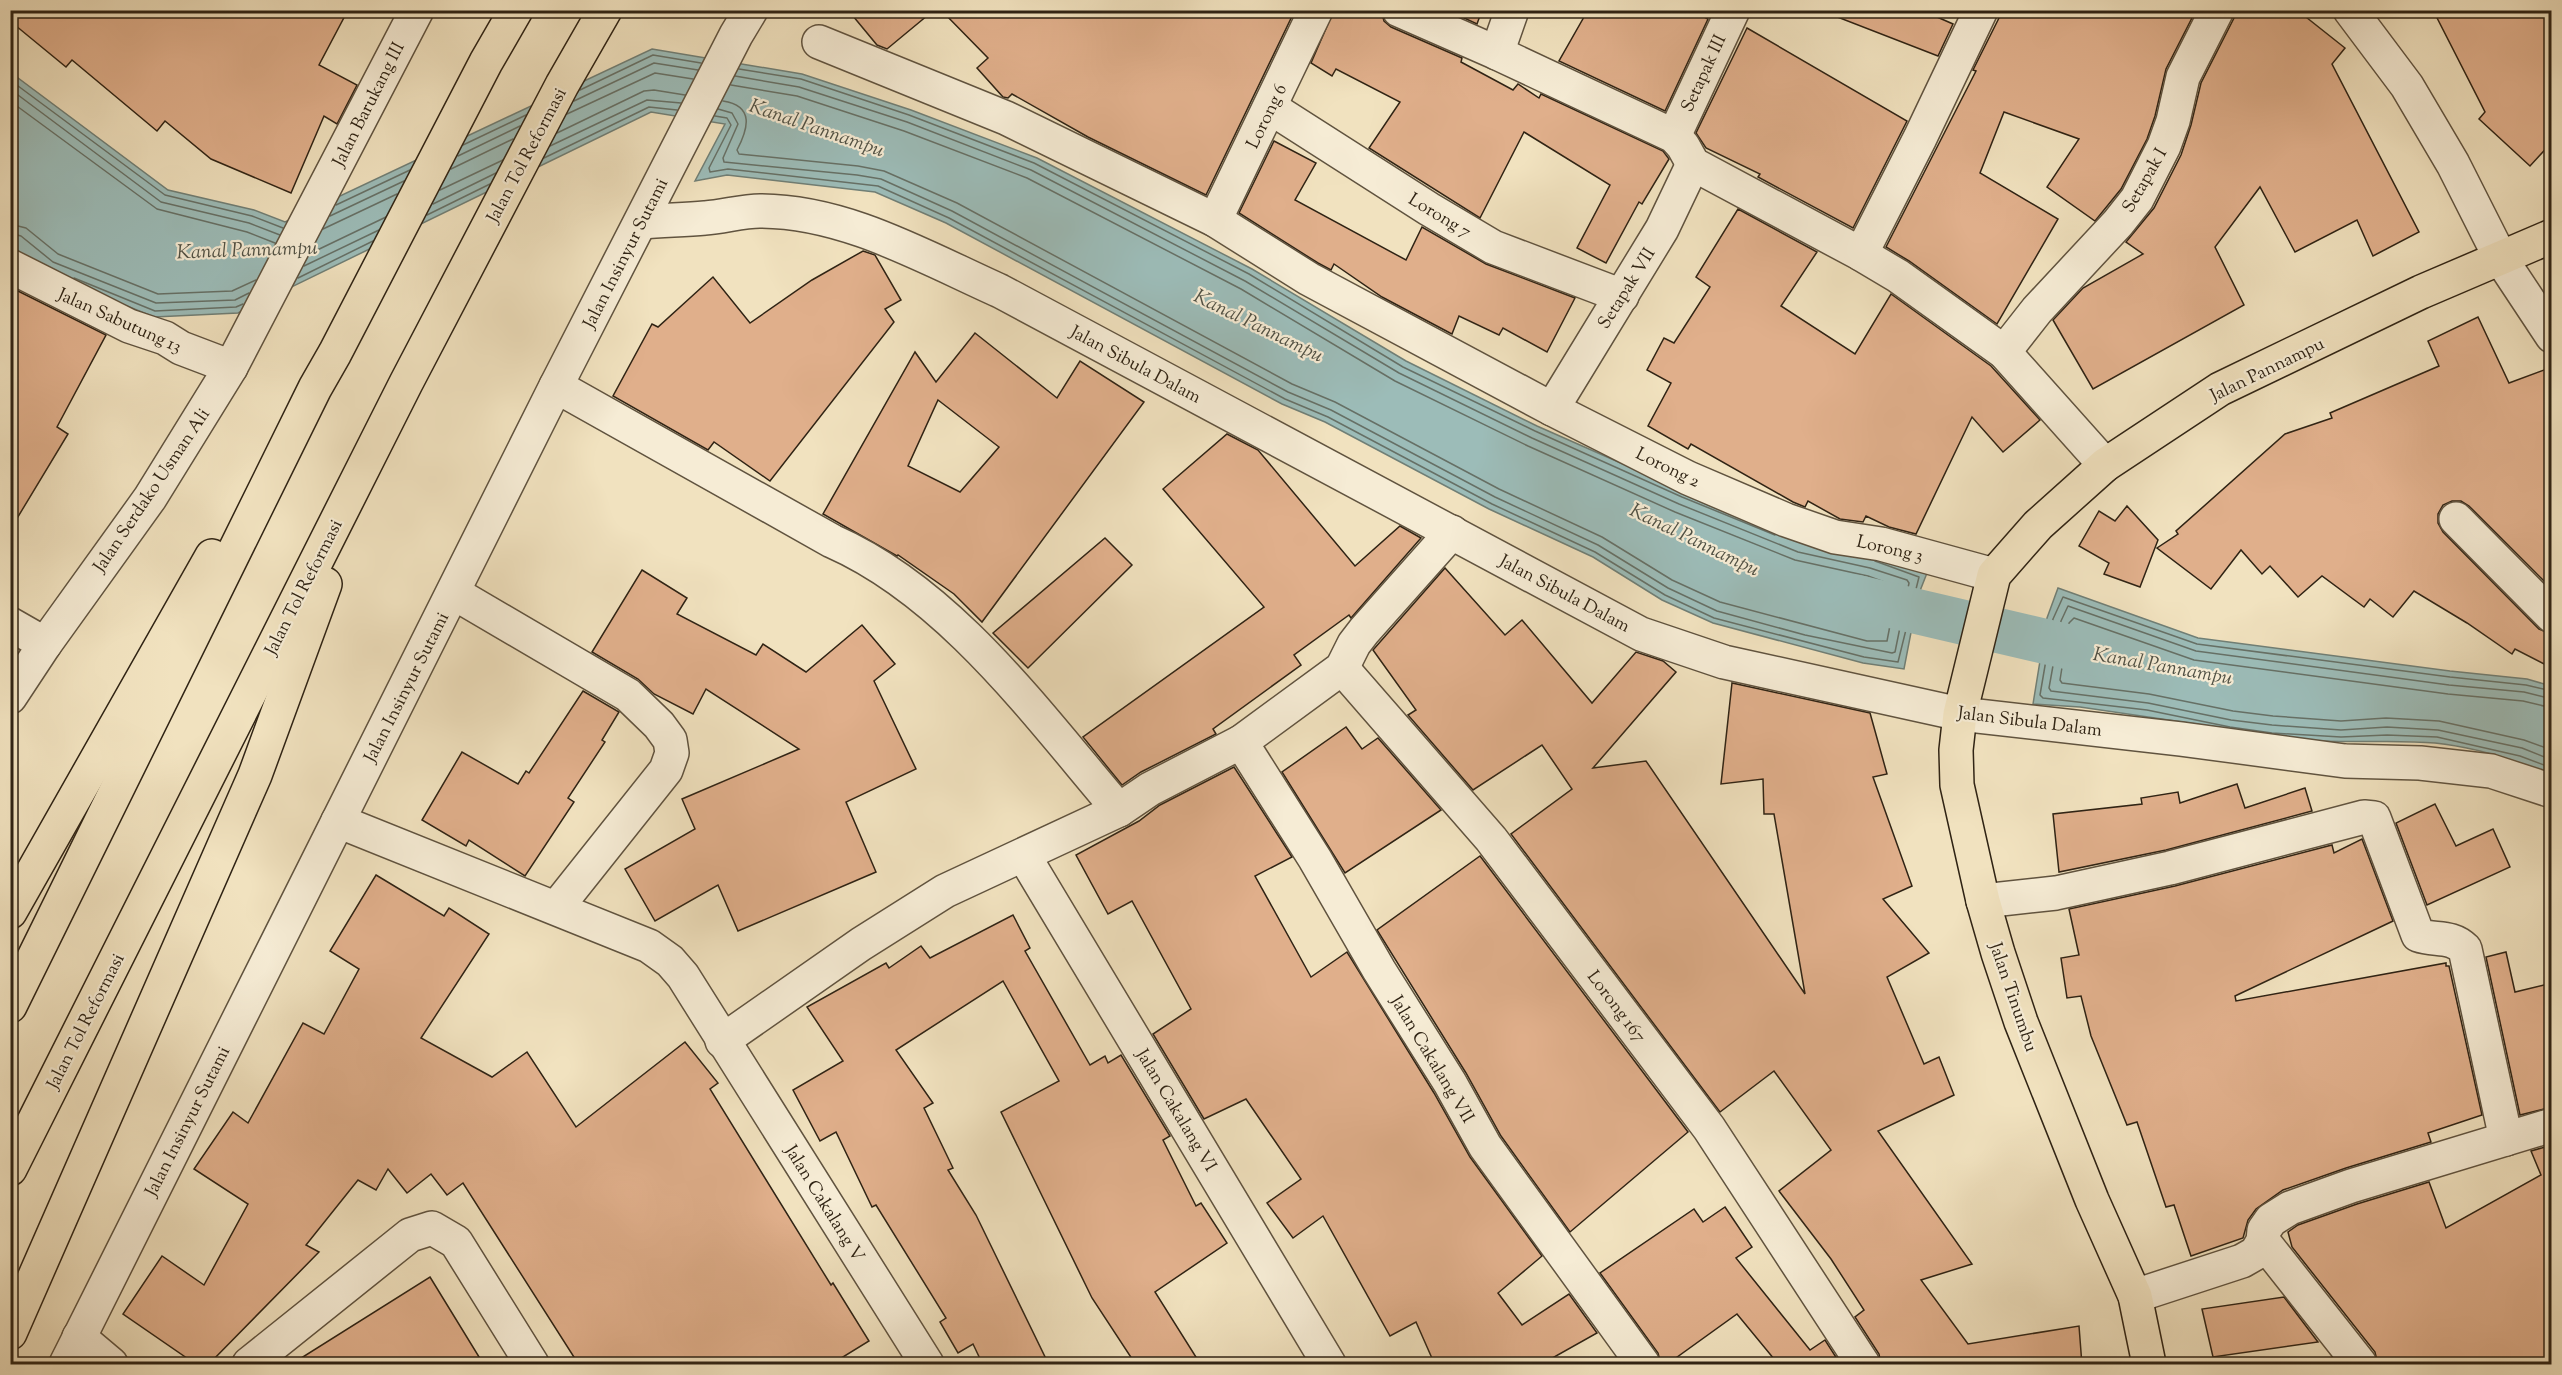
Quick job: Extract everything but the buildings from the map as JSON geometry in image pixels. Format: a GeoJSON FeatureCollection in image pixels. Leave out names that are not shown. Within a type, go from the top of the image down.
{"type":"FeatureCollection","features":[{"type":"Feature","properties":{"kind":"main road"},"geometry":{"type":"LineString","coordinates":[[10,912],[189,593],[335,353],[516,10]]}},
{"type":"Feature","properties":{"kind":"main road","name":"Jalan Tol Reformasi"},"geometry":{"type":"LineString","coordinates":[[10,1169],[406,383],[562,85],[605,10]]}},
{"type":"Feature","properties":{"kind":"main road","name":"Jalan Pannampu"},"geometry":{"type":"LineString","coordinates":[[1984,615],[1994,575],[2038,525],[2105,465],[2220,389],[2421,292],[2552,236]]}},
{"type":"Feature","properties":{"kind":"main road"},"geometry":{"type":"LineString","coordinates":[[10,1006],[315,388]]}},
{"type":"Feature","properties":{"kind":"main road"},"geometry":{"type":"LineString","coordinates":[[10,1334],[255,775],[377,441]]}},
{"type":"Feature","properties":{"kind":"main road","name":"Jalan Tinumbu"},"geometry":{"type":"LineString","coordinates":[[1984,615],[1960,714],[1956,750],[1957,785],[1983,901],[2021,1022],[2092,1200],[2134,1296],[2149,1365]]}},
{"type":"Feature","properties":{"kind":"street","name":"Jalan Barukang III"},"geometry":{"type":"LineString","coordinates":[[252,331],[417,10]]}},
{"type":"Feature","properties":{"kind":"street","name":"Lorong 6"},"geometry":{"type":"LineString","coordinates":[[1215,220],[1271,108],[1316,10]]}},
{"type":"Feature","properties":{"kind":"street"},"geometry":{"type":"LineString","coordinates":[[1399,10],[1674,136],[1694,164],[1861,254],[1907,282],[2004,352],[2105,465]]}},
{"type":"Feature","properties":{"kind":"street"},"geometry":{"type":"LineString","coordinates":[[1497,53],[1512,10]]}},
{"type":"Feature","properties":{"kind":"street","name":"Setapak III"},"geometry":{"type":"LineString","coordinates":[[1674,136],[1733,10]]}},
{"type":"Feature","properties":{"kind":"street"},"geometry":{"type":"LineString","coordinates":[[1861,254],[1981,10]]}},
{"type":"Feature","properties":{"kind":"street","name":"Setapak I"},"geometry":{"type":"LineString","coordinates":[[2004,352],[2037,310],[2118,224],[2137,199],[2164,146],[2173,121],[2183,77],[2217,10]]}},
{"type":"Feature","properties":{"kind":"street"},"geometry":{"type":"LineString","coordinates":[[2350,10],[2407,86],[2453,164],[2501,259],[2552,336]]}},
{"type":"Feature","properties":{"kind":"street","name":"Jalan Insinyur Sutami"},"geometry":{"type":"LineString","coordinates":[[72,1351],[556,386],[745,19]]}},
{"type":"Feature","properties":{"kind":"street","name":"Lorong 2"},"geometry":{"type":"LineString","coordinates":[[819,42],[1006,118],[1215,220],[1309,279],[1552,409],[1688,478],[1786,520]]}},
{"type":"Feature","properties":{"kind":"street","name":"Lorong 7"},"geometry":{"type":"LineString","coordinates":[[1271,108],[1493,247],[1622,296]]}},
{"type":"Feature","properties":{"kind":"street","name":"Setapak VII"},"geometry":{"type":"LineString","coordinates":[[1552,409],[1662,229],[1694,164]]}},
{"type":"Feature","properties":{"kind":"street","name":"Jalan Sibula Dalam"},"geometry":{"type":"LineString","coordinates":[[647,211],[706,218],[759,211],[802,214],[839,223],[892,243],[1000,291],[1641,634],[1724,662],[1960,714],[2181,739],[2345,761],[2420,763],[2491,771],[2552,791]]}},
{"type":"Feature","properties":{"kind":"street","name":"Jalan Sabutung 13"},"geometry":{"type":"LineString","coordinates":[[10,267],[129,326],[165,338],[181,348],[231,367]]}},
{"type":"Feature","properties":{"kind":"street","name":"Jalan Serdako Usman Ali"},"geometry":{"type":"LineString","coordinates":[[10,697],[45,644],[150,498],[252,331]]}},
{"type":"Feature","properties":{"kind":"street"},"geometry":{"type":"LineString","coordinates":[[556,386],[803,525],[859,553],[934,606],[1002,673],[1119,810]]}},
{"type":"Feature","properties":{"kind":"street"},"geometry":{"type":"LineString","coordinates":[[2456,519],[2545,597]]}},
{"type":"Feature","properties":{"kind":"street","name":"Lorong 3"},"geometry":{"type":"LineString","coordinates":[[1786,520],[1835,537],[1881,544],[1994,575]]}},
{"type":"Feature","properties":{"kind":"street"},"geometry":{"type":"LineString","coordinates":[[722,1041],[861,944],[945,891],[1119,810],[1150,789],[1241,742],[1342,668],[1354,644],[1364,631],[1452,532]]}},
{"type":"Feature","properties":{"kind":"street"},"geometry":{"type":"LineString","coordinates":[[454,593],[628,695],[659,725],[670,740],[672,753],[666,770],[557,908]]}},
{"type":"Feature","properties":{"kind":"street"},"geometry":{"type":"LineString","coordinates":[[10,624],[45,644]]}},
{"type":"Feature","properties":{"kind":"street","name":"Lorong 167"},"geometry":{"type":"LineString","coordinates":[[1342,668],[1491,839],[1709,1128],[1863,1365]]}},
{"type":"Feature","properties":{"kind":"street","name":"Jalan Cakalang VII"},"geometry":{"type":"LineString","coordinates":[[1241,742],[1450,1083],[1485,1146],[1643,1365]]}},
{"type":"Feature","properties":{"kind":"street"},"geometry":{"type":"LineString","coordinates":[[1983,901],[2068,890],[2170,868],[2355,819],[2374,818],[2418,935],[2426,938],[2450,939],[2465,949],[2505,1139]]}},
{"type":"Feature","properties":{"kind":"street","name":"Jalan Cakalang V"},"geometry":{"type":"LineString","coordinates":[[338,821],[649,946],[670,961],[683,976],[927,1365]]}},
{"type":"Feature","properties":{"kind":"street","name":"Jalan Cakalang VI"},"geometry":{"type":"LineString","coordinates":[[1024,856],[1329,1365]]}},
{"type":"Feature","properties":{"kind":"street"},"geometry":{"type":"LineString","coordinates":[[2134,1296],[2242,1261],[2256,1253],[2263,1241],[2264,1230],[2271,1220],[2290,1208],[2351,1186],[2552,1125]]}},
{"type":"Feature","properties":{"kind":"street"},"geometry":{"type":"LineString","coordinates":[[249,1365],[410,1235],[432,1228],[456,1242],[532,1365]]}},
{"type":"Feature","properties":{"kind":"street"},"geometry":{"type":"LineString","coordinates":[[2263,1241],[2360,1365]]}},
{"type":"Feature","properties":{"kind":"street"},"geometry":{"type":"LineString","coordinates":[[72,1351],[111,1365]]}},
{"type":"Feature","properties":{"kind":"water"},"geometry":{"type":"Polygon","coordinates":[[[652,49],[802,74],[911,110],[1037,158],[1252,269],[1406,361],[1537,426],[1684,491],[1927,573],[1918,596],[1904,669],[1863,663],[1713,623],[1662,600],[1593,557],[1489,509],[1325,422],[1282,404],[946,223],[875,192],[727,175],[695,181],[725,124],[651,112],[238,313],[154,317],[46,273],[11,245],[10,72],[168,190],[254,210],[285,222],[652,49]]]}},
{"type":"Feature","properties":{"kind":"water"},"geometry":{"type":"Polygon","coordinates":[[[2058,588],[2198,638],[2527,679],[2551,686],[2551,775],[2495,755],[2450,745],[2419,742],[2305,740],[2080,707],[2033,704],[2047,618],[2058,588]]]}},
{"type":"Feature","properties":{"kind":"waterway","name":"Kanal Pannampu"},"geometry":{"type":"LineString","coordinates":[[1855,597],[2103,655]]}}]}
